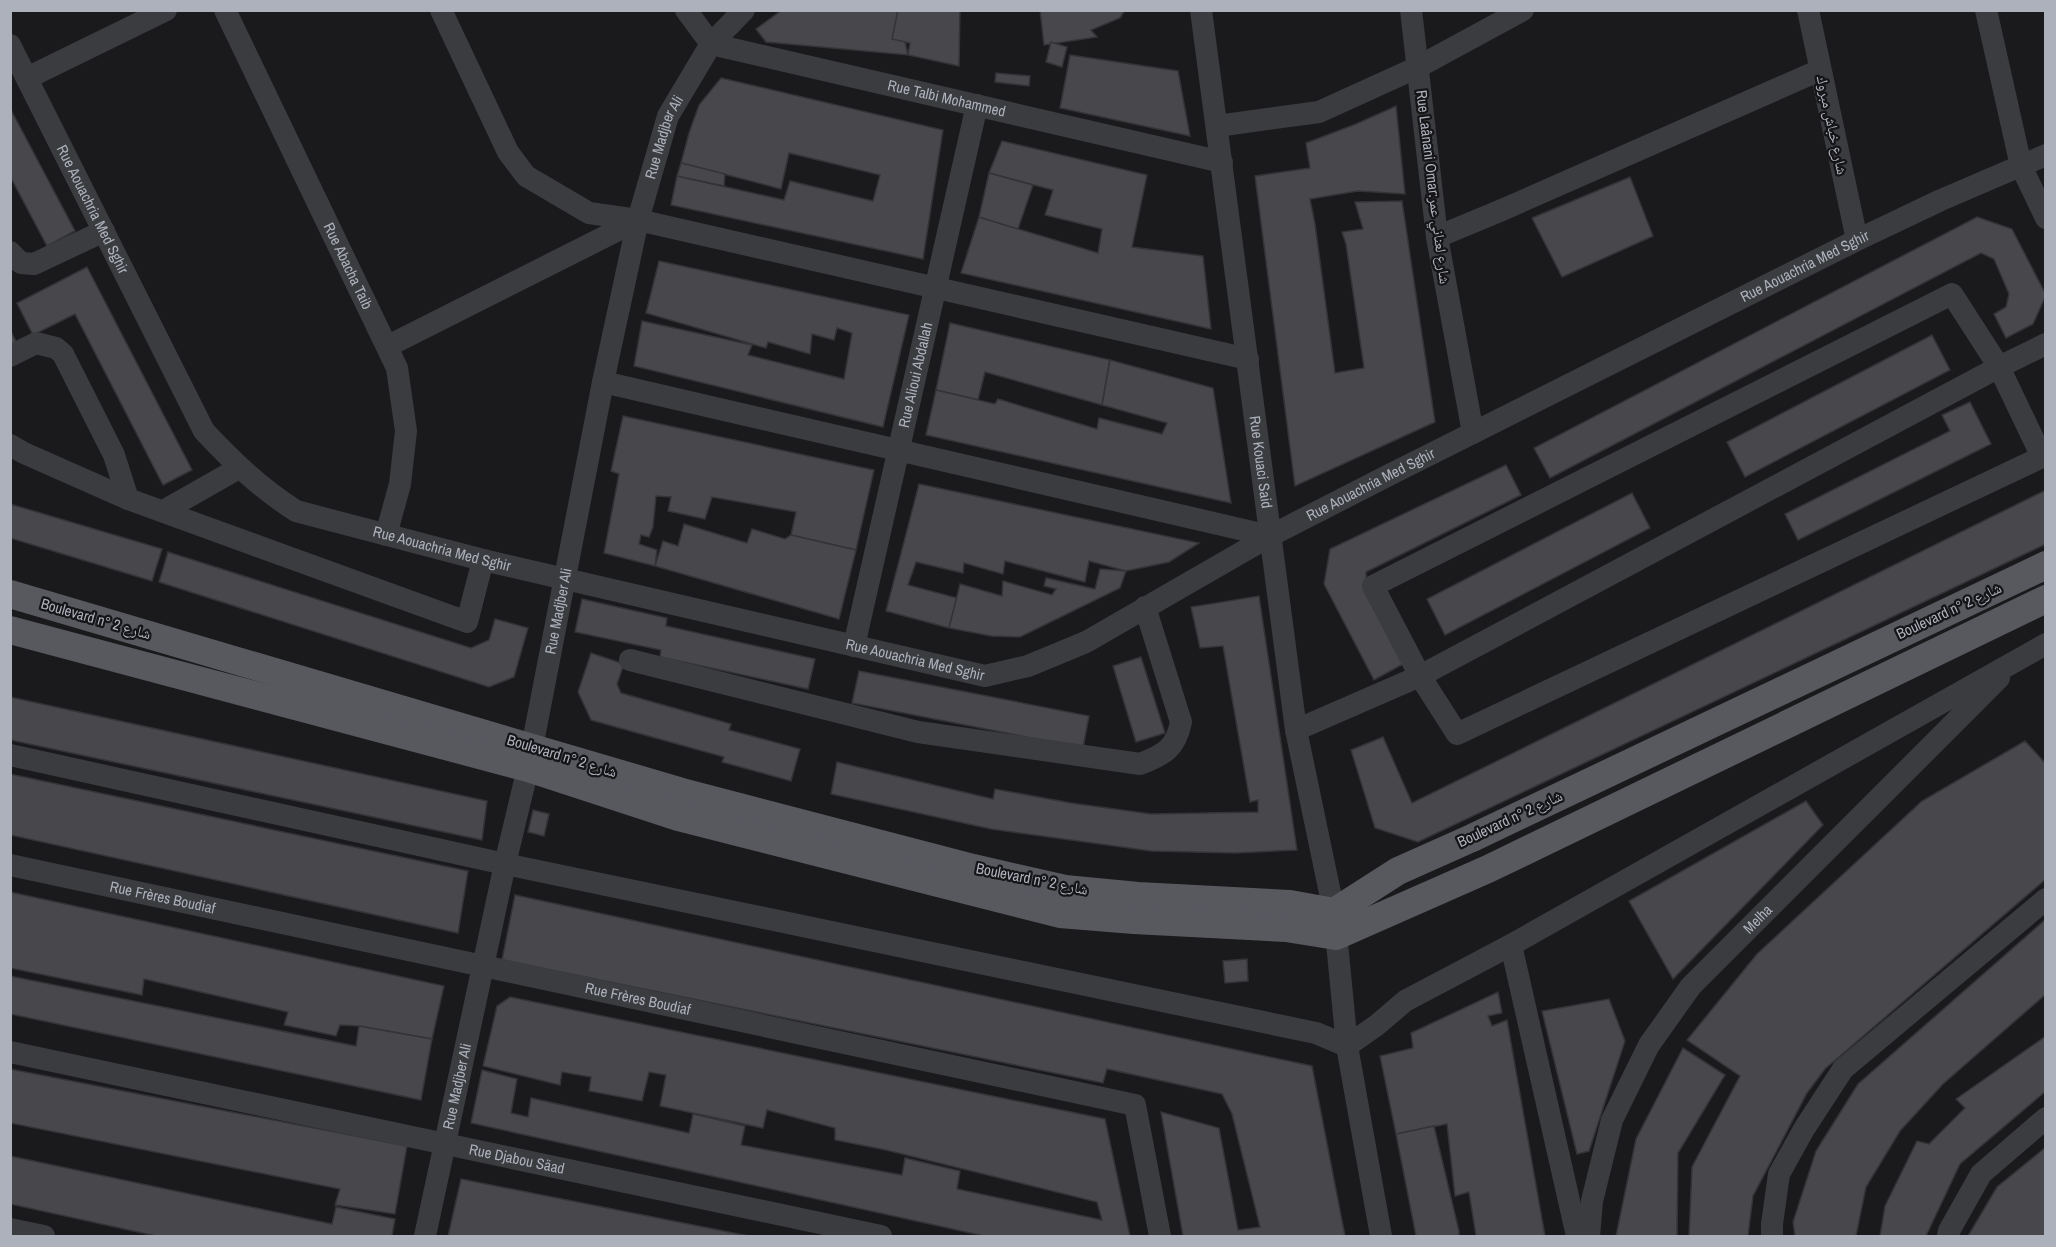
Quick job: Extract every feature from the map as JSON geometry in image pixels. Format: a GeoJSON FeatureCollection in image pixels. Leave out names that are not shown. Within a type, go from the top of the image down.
{"type":"FeatureCollection","features":[{"type":"Feature","properties":{"kind":"main road","name":"Boulevard n° شارع 2"},"geometry":{"type":"LineString","coordinates":[[1335,924],[1398,871],[2046,565]]}},
{"type":"Feature","properties":{"kind":"main road","name":"Boulevard n° شارع 2"},"geometry":{"type":"LineString","coordinates":[[10,594],[530,757],[678,817],[1060,914],[1286,928],[1335,924],[1488,869],[2046,599]]}},
{"type":"Feature","properties":{"kind":"main road","name":"Boulevard n° شارع 2"},"geometry":{"type":"LineString","coordinates":[[10,630],[530,757]]}},
{"type":"Feature","properties":{"kind":"street"},"geometry":{"type":"LineString","coordinates":[[27,78],[166,10]]}},
{"type":"Feature","properties":{"kind":"street","name":"Rue Abacha Taib"},"geometry":{"type":"LineString","coordinates":[[225,10],[397,368],[406,431],[400,484],[386,535]]}},
{"type":"Feature","properties":{"kind":"street"},"geometry":{"type":"LineString","coordinates":[[441,10],[508,152],[526,176],[589,213],[638,220],[1248,359]]}},
{"type":"Feature","properties":{"kind":"street"},"geometry":{"type":"LineString","coordinates":[[686,10],[711,44]]}},
{"type":"Feature","properties":{"kind":"street","name":"Rue Madjber Ali"},"geometry":{"type":"LineString","coordinates":[[425,1236],[530,757],[603,382],[638,220],[668,116],[711,44],[744,10]]}},
{"type":"Feature","properties":{"kind":"street","name":"Rue Kouaci Said"},"geometry":{"type":"LineString","coordinates":[[1201,10],[1296,730],[1335,924],[1347,1046],[1381,1236]]}},
{"type":"Feature","properties":{"kind":"street","name":"Rue Laânani Omar;شارع لعناني عمر"},"geometry":{"type":"LineString","coordinates":[[1411,10],[1437,237],[1473,433]]}},
{"type":"Feature","properties":{"kind":"street"},"geometry":{"type":"LineString","coordinates":[[1217,126],[1318,112],[1418,67],[1523,10]]}},
{"type":"Feature","properties":{"kind":"street","name":"شارع خباش مبروك"},"geometry":{"type":"LineString","coordinates":[[1808,10],[1857,240]]}},
{"type":"Feature","properties":{"kind":"street"},"geometry":{"type":"LineString","coordinates":[[1986,10],[2020,166],[2046,218]]}},
{"type":"Feature","properties":{"kind":"street","name":"Rue Talbi Mohammed"},"geometry":{"type":"LineString","coordinates":[[711,44],[1222,162]]}},
{"type":"Feature","properties":{"kind":"street","name":"Rue Aouachria Med Sghir"},"geometry":{"type":"LineString","coordinates":[[10,45],[204,431],[239,468],[270,494],[296,511],[483,560],[985,676],[1028,666],[1086,642],[1270,536],[1473,433],[1857,240],[2046,155]]}},
{"type":"Feature","properties":{"kind":"street"},"geometry":{"type":"LineString","coordinates":[[1437,237],[1513,206],[1820,70]]}},
{"type":"Feature","properties":{"kind":"street","name":"Rue Alioui Abdallah"},"geometry":{"type":"LineString","coordinates":[[854,646],[977,105]]}},
{"type":"Feature","properties":{"kind":"street"},"geometry":{"type":"LineString","coordinates":[[388,346],[638,220]]}},
{"type":"Feature","properties":{"kind":"street"},"geometry":{"type":"LineString","coordinates":[[10,252],[21,263],[34,264],[104,231]]}},
{"type":"Feature","properties":{"kind":"street"},"geometry":{"type":"LineString","coordinates":[[1952,294],[1999,367],[2042,457],[1458,734],[1420,676],[1373,586],[1952,294]]}},
{"type":"Feature","properties":{"kind":"street"},"geometry":{"type":"LineString","coordinates":[[10,356],[36,342],[56,348],[63,354],[114,455],[128,499]]}},
{"type":"Feature","properties":{"kind":"street"},"geometry":{"type":"LineString","coordinates":[[1296,730],[1420,676],[1999,367],[2046,345]]}},
{"type":"Feature","properties":{"kind":"street"},"geometry":{"type":"LineString","coordinates":[[603,382],[1270,536]]}},
{"type":"Feature","properties":{"kind":"street"},"geometry":{"type":"LineString","coordinates":[[10,445],[128,499],[165,510],[467,622],[483,560]]}},
{"type":"Feature","properties":{"kind":"street"},"geometry":{"type":"LineString","coordinates":[[165,510],[239,468]]}},
{"type":"Feature","properties":{"kind":"street"},"geometry":{"type":"LineString","coordinates":[[630,660],[918,732],[1140,764],[1154,759],[1167,750],[1178,738],[1181,722],[1145,607]]}},
{"type":"Feature","properties":{"kind":"street"},"geometry":{"type":"LineString","coordinates":[[10,755],[505,864],[1316,1033],[1347,1046],[1405,1001],[1511,945],[2046,644]]}},
{"type":"Feature","properties":{"kind":"street","name":"Melha"},"geometry":{"type":"LineString","coordinates":[[1589,1236],[1592,1201],[1612,1120],[1649,1045],[1691,986],[2019,658]]}},
{"type":"Feature","properties":{"kind":"street","name":"Rue Frères Boudiaf"},"geometry":{"type":"LineString","coordinates":[[10,865],[1135,1105],[1160,1236]]}},
{"type":"Feature","properties":{"kind":"street"},"geometry":{"type":"LineString","coordinates":[[1772,1236],[1779,1174],[1804,1129],[1844,1069],[2046,899]]}},
{"type":"Feature","properties":{"kind":"street"},"geometry":{"type":"LineString","coordinates":[[1511,945],[1577,1236]]}},
{"type":"Feature","properties":{"kind":"street","name":"Rue Djabou Säad"},"geometry":{"type":"LineString","coordinates":[[10,1052],[881,1236]]}},
{"type":"Feature","properties":{"kind":"street"},"geometry":{"type":"LineString","coordinates":[[1948,1236],[1948,1231],[1981,1174],[2046,1118]]}},
{"type":"Feature","properties":{"kind":"street"},"geometry":{"type":"LineString","coordinates":[[10,1229],[44,1236]]}},
{"type":"Feature","properties":{"kind":"building"},"geometry":{"type":"Polygon","coordinates":[[[782,10],[898,10],[908,55],[766,42],[756,29],[782,10]]]}},
{"type":"Feature","properties":{"kind":"building"},"geometry":{"type":"Polygon","coordinates":[[[898,10],[960,10],[959,66],[908,55],[910,43],[892,39],[898,10]]]}},
{"type":"Feature","properties":{"kind":"building"},"geometry":{"type":"Polygon","coordinates":[[[1040,10],[1125,10],[1120,18],[1091,30],[1097,37],[1044,45],[1040,10]]]}},
{"type":"Feature","properties":{"kind":"building"},"geometry":{"type":"Polygon","coordinates":[[[1051,42],[1067,47],[1062,67],[1046,62],[1051,42]]]}},
{"type":"Feature","properties":{"kind":"building"},"geometry":{"type":"Polygon","coordinates":[[[1070,55],[1178,71],[1190,136],[1060,108],[1070,55]]]}},
{"type":"Feature","properties":{"kind":"building"},"geometry":{"type":"Polygon","coordinates":[[[996,73],[1030,76],[1029,86],[995,82],[996,73]]]}},
{"type":"Feature","properties":{"kind":"building"},"geometry":{"type":"Polygon","coordinates":[[[721,78],[943,130],[923,259],[671,205],[677,176],[784,200],[790,181],[873,201],[880,175],[789,153],[781,189],[681,163],[699,105],[721,78]]]}},
{"type":"Feature","properties":{"kind":"building"},"geometry":{"type":"Polygon","coordinates":[[[1396,106],[1405,194],[1358,191],[1310,199],[1335,373],[1364,368],[1346,244],[1342,232],[1363,229],[1355,202],[1402,201],[1435,422],[1295,486],[1255,176],[1310,168],[1306,143],[1396,106]]]}},
{"type":"Feature","properties":{"kind":"building"},"geometry":{"type":"Polygon","coordinates":[[[10,108],[75,231],[47,246],[10,176],[10,108]]]}},
{"type":"Feature","properties":{"kind":"building"},"geometry":{"type":"Polygon","coordinates":[[[1002,141],[1147,175],[1132,247],[1203,256],[1211,329],[961,273],[979,217],[1098,253],[1102,229],[1045,215],[1053,190],[989,173],[1002,141]]]}},
{"type":"Feature","properties":{"kind":"building"},"geometry":{"type":"Polygon","coordinates":[[[681,163],[725,174],[724,186],[677,176],[681,163]]]}},
{"type":"Feature","properties":{"kind":"building"},"geometry":{"type":"Polygon","coordinates":[[[989,173],[1033,185],[1018,229],[979,217],[989,173]]]}},
{"type":"Feature","properties":{"kind":"building"},"geometry":{"type":"Polygon","coordinates":[[[1630,177],[1653,236],[1562,277],[1532,218],[1630,177]]]}},
{"type":"Feature","properties":{"kind":"building"},"geometry":{"type":"Polygon","coordinates":[[[1977,217],[2012,229],[2046,295],[2033,324],[2006,338],[1994,314],[2006,307],[2009,294],[1994,259],[1981,253],[1550,478],[1534,448],[1977,217]]]}},
{"type":"Feature","properties":{"kind":"building"},"geometry":{"type":"Polygon","coordinates":[[[659,261],[909,315],[883,427],[634,366],[642,321],[752,345],[748,355],[844,379],[852,333],[837,328],[834,340],[812,334],[810,354],[768,342],[766,348],[646,313],[659,261]]]}},
{"type":"Feature","properties":{"kind":"building"},"geometry":{"type":"Polygon","coordinates":[[[87,267],[192,470],[163,485],[75,314],[33,335],[17,303],[87,267]]]}},
{"type":"Feature","properties":{"kind":"building"},"geometry":{"type":"Polygon","coordinates":[[[950,323],[1110,360],[1102,405],[985,372],[978,400],[936,390],[950,323]]]}},
{"type":"Feature","properties":{"kind":"building"},"geometry":{"type":"Polygon","coordinates":[[[10,329],[18,346],[10,349],[10,329]]]}},
{"type":"Feature","properties":{"kind":"building"},"geometry":{"type":"Polygon","coordinates":[[[1932,335],[1950,370],[1745,477],[1727,442],[1932,335]]]}},
{"type":"Feature","properties":{"kind":"building"},"geometry":{"type":"Polygon","coordinates":[[[1110,360],[1213,388],[1231,503],[926,435],[936,390],[995,404],[998,399],[1097,429],[1099,418],[1162,434],[1167,423],[1102,405],[1110,360]]]}},
{"type":"Feature","properties":{"kind":"building"},"geometry":{"type":"Polygon","coordinates":[[[1970,402],[1991,444],[1798,540],[1785,514],[1950,431],[1942,415],[1970,402]]]}},
{"type":"Feature","properties":{"kind":"building"},"geometry":{"type":"Polygon","coordinates":[[[623,416],[874,470],[856,550],[791,535],[796,512],[712,497],[705,519],[668,511],[671,497],[656,496],[653,527],[649,537],[641,535],[639,544],[657,550],[655,566],[604,553],[619,474],[611,471],[623,416]]]}},
{"type":"Feature","properties":{"kind":"building"},"geometry":{"type":"Polygon","coordinates":[[[1506,465],[1521,495],[1366,572],[1367,596],[1405,663],[1374,680],[1324,584],[1330,549],[1506,465]]]}},
{"type":"Feature","properties":{"kind":"building"},"geometry":{"type":"Polygon","coordinates":[[[919,484],[1199,543],[1169,562],[1126,571],[1089,561],[1085,582],[1005,561],[1003,574],[964,563],[963,573],[916,562],[908,585],[957,598],[949,628],[886,611],[919,484]]]}},
{"type":"Feature","properties":{"kind":"building"},"geometry":{"type":"Polygon","coordinates":[[[2046,490],[2046,544],[1418,842],[1375,828],[1351,750],[1383,737],[1412,803],[2046,490]]]}},
{"type":"Feature","properties":{"kind":"building"},"geometry":{"type":"Polygon","coordinates":[[[1632,493],[1650,528],[1445,635],[1427,599],[1632,493]]]}},
{"type":"Feature","properties":{"kind":"building"},"geometry":{"type":"Polygon","coordinates":[[[10,504],[162,549],[152,581],[10,538],[10,504]]]}},
{"type":"Feature","properties":{"kind":"building"},"geometry":{"type":"Polygon","coordinates":[[[684,524],[747,543],[752,529],[785,539],[791,535],[856,550],[839,619],[655,566],[663,541],[678,546],[684,524]]]}},
{"type":"Feature","properties":{"kind":"building"},"geometry":{"type":"Polygon","coordinates":[[[168,552],[471,648],[489,640],[495,619],[528,628],[514,677],[489,687],[159,582],[168,552]]]}},
{"type":"Feature","properties":{"kind":"building"},"geometry":{"type":"Polygon","coordinates":[[[1100,569],[1126,571],[1120,588],[1020,637],[991,636],[949,628],[960,584],[1002,596],[1003,581],[1052,595],[1056,589],[1044,586],[1046,578],[1095,589],[1100,569]]]}},
{"type":"Feature","properties":{"kind":"building"},"geometry":{"type":"Polygon","coordinates":[[[1259,596],[1297,850],[1235,853],[1151,851],[991,829],[831,794],[837,762],[993,799],[995,789],[1151,814],[1258,812],[1258,800],[1250,802],[1223,646],[1200,648],[1191,607],[1259,596]]]}},
{"type":"Feature","properties":{"kind":"building"},"geometry":{"type":"Polygon","coordinates":[[[582,599],[667,618],[666,626],[815,659],[808,689],[660,657],[661,650],[575,632],[582,599]]]}},
{"type":"Feature","properties":{"kind":"building"},"geometry":{"type":"Polygon","coordinates":[[[591,653],[624,664],[617,684],[621,693],[731,724],[729,730],[800,749],[791,781],[722,762],[724,757],[591,720],[578,692],[591,653]]]}},
{"type":"Feature","properties":{"kind":"building"},"geometry":{"type":"Polygon","coordinates":[[[1141,657],[1165,733],[1136,742],[1113,666],[1141,657]]]}},
{"type":"Feature","properties":{"kind":"building"},"geometry":{"type":"Polygon","coordinates":[[[859,671],[1089,716],[1083,748],[852,703],[859,671]]]}},
{"type":"Feature","properties":{"kind":"building"},"geometry":{"type":"Polygon","coordinates":[[[10,697],[487,801],[482,840],[10,740],[10,697]]]}},
{"type":"Feature","properties":{"kind":"building"},"geometry":{"type":"Polygon","coordinates":[[[2025,741],[2046,764],[2046,879],[1825,1069],[1807,1093],[1753,1196],[1748,1236],[1689,1236],[1692,1167],[1740,1076],[1687,1040],[1757,954],[1922,801],[2025,741]]]}},
{"type":"Feature","properties":{"kind":"building"},"geometry":{"type":"Polygon","coordinates":[[[10,774],[468,871],[458,933],[10,835],[10,774]]]}},
{"type":"Feature","properties":{"kind":"building"},"geometry":{"type":"Polygon","coordinates":[[[1806,801],[1823,825],[1673,979],[1629,901],[1806,801]]]}},
{"type":"Feature","properties":{"kind":"building"},"geometry":{"type":"Polygon","coordinates":[[[533,810],[549,814],[544,836],[528,832],[533,810]]]}},
{"type":"Feature","properties":{"kind":"building"},"geometry":{"type":"Polygon","coordinates":[[[10,892],[444,986],[432,1039],[359,1026],[340,1025],[336,1036],[284,1025],[288,1012],[144,979],[142,995],[10,968],[10,892]]]}},
{"type":"Feature","properties":{"kind":"building"},"geometry":{"type":"Polygon","coordinates":[[[515,895],[1312,1066],[1345,1236],[1183,1236],[1161,1112],[1219,1128],[1238,1230],[1260,1227],[1232,1114],[1222,1094],[1107,1069],[1103,1083],[502,960],[515,895]]]}},
{"type":"Feature","properties":{"kind":"building"},"geometry":{"type":"Polygon","coordinates":[[[2046,919],[2046,994],[1943,1084],[1900,1131],[1866,1187],[1856,1236],[1795,1236],[1793,1222],[1816,1151],[1858,1084],[2046,919]]]}},
{"type":"Feature","properties":{"kind":"building"},"geometry":{"type":"Polygon","coordinates":[[[1247,959],[1248,981],[1225,983],[1223,961],[1247,959]]]}},
{"type":"Feature","properties":{"kind":"building"},"geometry":{"type":"Polygon","coordinates":[[[10,976],[356,1046],[359,1026],[432,1039],[421,1100],[10,1014],[10,976]]]}},
{"type":"Feature","properties":{"kind":"building"},"geometry":{"type":"Polygon","coordinates":[[[1498,992],[1502,1013],[1488,1016],[1492,1026],[1507,1020],[1545,1236],[1476,1236],[1469,1192],[1455,1196],[1447,1124],[1396,1134],[1380,1056],[1413,1048],[1411,1033],[1498,992]]]}},
{"type":"Feature","properties":{"kind":"building"},"geometry":{"type":"Polygon","coordinates":[[[510,997],[1105,1119],[1130,1236],[984,1236],[471,1123],[482,1070],[517,1079],[511,1113],[528,1117],[531,1098],[689,1133],[693,1114],[745,1126],[741,1145],[902,1175],[905,1158],[960,1171],[957,1189],[1102,1220],[1097,1202],[886,1150],[835,1140],[835,1128],[767,1110],[763,1128],[660,1106],[666,1075],[649,1072],[642,1101],[589,1091],[591,1077],[562,1072],[560,1085],[483,1066],[497,1006],[510,997]]]}},
{"type":"Feature","properties":{"kind":"building"},"geometry":{"type":"Polygon","coordinates":[[[1609,999],[1625,1041],[1589,1151],[1577,1154],[1542,1011],[1609,999]]]}},
{"type":"Feature","properties":{"kind":"building"},"geometry":{"type":"Polygon","coordinates":[[[2046,1036],[2046,1091],[1960,1164],[1926,1236],[1880,1236],[1885,1206],[1917,1141],[1929,1144],[1965,1108],[1956,1099],[2046,1036]]]}},
{"type":"Feature","properties":{"kind":"building"},"geometry":{"type":"Polygon","coordinates":[[[1683,1048],[1725,1075],[1678,1153],[1677,1236],[1616,1236],[1636,1139],[1683,1048]]]}},
{"type":"Feature","properties":{"kind":"building"},"geometry":{"type":"Polygon","coordinates":[[[10,1069],[407,1146],[395,1214],[335,1205],[340,1189],[10,1123],[10,1069]]]}},
{"type":"Feature","properties":{"kind":"building"},"geometry":{"type":"Polygon","coordinates":[[[1434,1126],[1459,1236],[1416,1236],[1396,1134],[1434,1126]]]}},
{"type":"Feature","properties":{"kind":"building"},"geometry":{"type":"Polygon","coordinates":[[[2046,1147],[2046,1236],[1968,1236],[1997,1187],[2046,1147]]]}},
{"type":"Feature","properties":{"kind":"building"},"geometry":{"type":"Polygon","coordinates":[[[10,1156],[332,1224],[336,1207],[395,1219],[392,1236],[156,1236],[10,1204],[10,1156]]]}},
{"type":"Feature","properties":{"kind":"building"},"geometry":{"type":"Polygon","coordinates":[[[461,1179],[749,1236],[448,1236],[461,1179]]]}}]}
